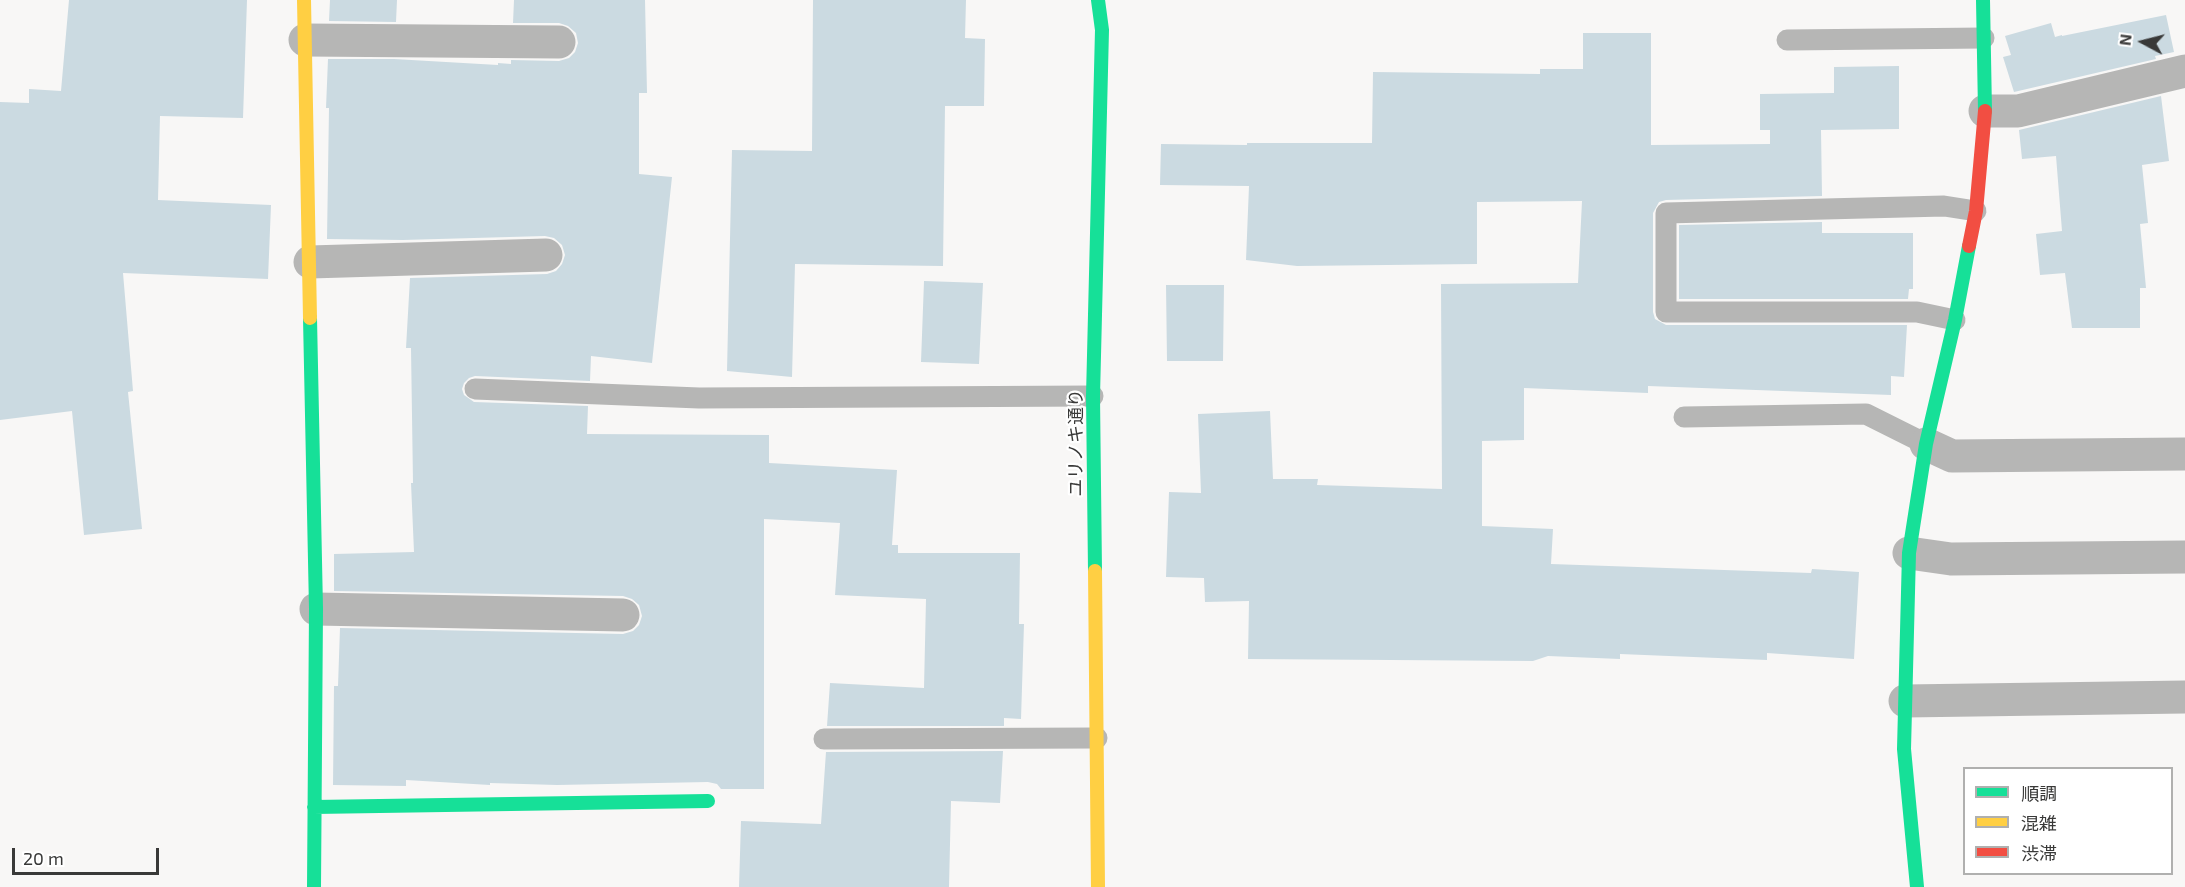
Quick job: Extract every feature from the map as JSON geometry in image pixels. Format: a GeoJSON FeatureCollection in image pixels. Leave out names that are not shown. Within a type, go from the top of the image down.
{"type":"FeatureCollection","features":[{"type":"Feature","properties":{"kind":"street"},"geometry":{"type":"LineString","coordinates":[[304,0],[316,609],[314,887]]}},
{"type":"Feature","properties":{"kind":"street","name":"ユリノキ通り"},"geometry":{"type":"LineString","coordinates":[[1098,0],[1102,30],[1094,396],[1098,887]]}},
{"type":"Feature","properties":{"kind":"street"},"geometry":{"type":"LineString","coordinates":[[1917,887],[1904,749],[1909,553],[1926,444],[1955,320],[1976,211],[1985,111],[1983,0]]}},
{"type":"Feature","properties":{"kind":"street"},"geometry":{"type":"LineString","coordinates":[[305,40],[559,42]]}},
{"type":"Feature","properties":{"kind":"street"},"geometry":{"type":"LineString","coordinates":[[1985,111],[2018,111],[2185,71]]}},
{"type":"Feature","properties":{"kind":"street"},"geometry":{"type":"LineString","coordinates":[[310,262],[546,255]]}},
{"type":"Feature","properties":{"kind":"street"},"geometry":{"type":"LineString","coordinates":[[1926,444],[1952,456],[2185,454]]}},
{"type":"Feature","properties":{"kind":"street"},"geometry":{"type":"LineString","coordinates":[[1909,553],[1951,559],[2185,557]]}},
{"type":"Feature","properties":{"kind":"street"},"geometry":{"type":"LineString","coordinates":[[316,609],[623,615]]}},
{"type":"Feature","properties":{"kind":"street"},"geometry":{"type":"LineString","coordinates":[[1905,701],[2185,697]]}},
{"type":"Feature","properties":{"kind":"street"},"geometry":{"type":"LineString","coordinates":[[314,807],[708,801]]}},
{"type":"Feature","properties":{"kind":"lane"},"geometry":{"type":"LineString","coordinates":[[1787,40],[1984,38]]}},
{"type":"Feature","properties":{"kind":"lane"},"geometry":{"type":"LineString","coordinates":[[1955,320],[1917,312],[1666,312],[1666,213],[1944,206],[1976,211]]}},
{"type":"Feature","properties":{"kind":"lane"},"geometry":{"type":"LineString","coordinates":[[475,389],[699,398],[1094,396]]}},
{"type":"Feature","properties":{"kind":"lane"},"geometry":{"type":"LineString","coordinates":[[1684,417],[1866,414],[1926,444]]}},
{"type":"Feature","properties":{"kind":"lane"},"geometry":{"type":"LineString","coordinates":[[824,739],[1097,738]]}},
{"type":"Feature","properties":{"kind":"building"},"geometry":{"type":"Polygon","coordinates":[[[69,0],[247,0],[243,118],[160,116],[158,200],[271,205],[268,279],[123,273],[133,391],[128,392],[142,529],[84,535],[72,411],[0,420],[0,102],[29,103],[29,89],[61,91],[69,0]]]}},
{"type":"Feature","properties":{"kind":"building"},"geometry":{"type":"Polygon","coordinates":[[[330,0],[397,0],[396,22],[329,21],[330,0]]]}},
{"type":"Feature","properties":{"kind":"building"},"geometry":{"type":"Polygon","coordinates":[[[514,0],[645,0],[647,93],[639,93],[639,174],[672,177],[652,363],[591,356],[590,381],[475,376],[464,383],[462,389],[464,395],[474,402],[588,406],[587,434],[769,435],[769,463],[897,470],[892,545],[898,545],[898,553],[1020,553],[1019,624],[1024,624],[1021,719],[1004,718],[1004,726],[827,726],[830,683],[924,688],[926,599],[835,595],[840,523],[764,519],[764,789],[721,789],[717,784],[708,782],[557,785],[490,783],[490,785],[406,780],[406,786],[333,785],[334,686],[338,686],[340,628],[623,634],[633,631],[639,625],[642,616],[639,605],[623,596],[334,591],[334,554],[414,552],[411,483],[413,483],[411,348],[406,348],[410,278],[547,274],[556,271],[565,255],[562,245],[554,238],[545,236],[403,240],[327,239],[328,59],[394,59],[498,65],[498,63],[511,64],[511,60],[559,61],[569,58],[575,52],[578,43],[576,33],[568,26],[559,23],[513,23],[514,0]]]}},
{"type":"Feature","properties":{"kind":"building"},"geometry":{"type":"Polygon","coordinates":[[[813,0],[966,0],[965,38],[985,39],[984,106],[945,106],[943,266],[795,264],[792,377],[727,371],[732,150],[812,151],[813,0]]]}},
{"type":"Feature","properties":{"kind":"building"},"geometry":{"type":"Polygon","coordinates":[[[2166,15],[2174,52],[2155,56],[2156,59],[2014,92],[2003,57],[2011,55],[2005,36],[2051,23],[2055,37],[2166,15]]]}},
{"type":"Feature","properties":{"kind":"building"},"geometry":{"type":"Polygon","coordinates":[[[1583,33],[1651,33],[1651,145],[1770,144],[1770,130],[1760,130],[1760,94],[1834,93],[1834,67],[1899,66],[1899,129],[1821,130],[1822,196],[1659,202],[1653,213],[1653,312],[1655,319],[1666,325],[1907,325],[1904,377],[1891,376],[1891,395],[1648,386],[1648,393],[1524,388],[1524,440],[1482,441],[1482,526],[1553,529],[1551,564],[1811,573],[1812,569],[1859,572],[1854,659],[1767,653],[1767,660],[1620,654],[1620,659],[1548,656],[1533,661],[1248,659],[1249,601],[1205,602],[1204,578],[1166,577],[1169,492],[1201,493],[1198,414],[1270,411],[1273,479],[1318,479],[1317,485],[1442,489],[1441,284],[1578,283],[1582,201],[1477,202],[1477,264],[1297,266],[1246,260],[1249,186],[1160,185],[1161,144],[1372,143],[1373,72],[1540,74],[1540,69],[1583,69],[1583,33]]]}},
{"type":"Feature","properties":{"kind":"building"},"geometry":{"type":"Polygon","coordinates":[[[2161,96],[2169,161],[2142,165],[2148,223],[2140,224],[2146,288],[2140,288],[2140,328],[2072,328],[2065,273],[2040,275],[2036,234],[2062,231],[2056,156],[2022,159],[2019,130],[2161,96]]]}},
{"type":"Feature","properties":{"kind":"building"},"geometry":{"type":"Polygon","coordinates":[[[1822,222],[1822,233],[1913,233],[1913,289],[1909,289],[1908,299],[1679,299],[1679,225],[1822,222]]]}},
{"type":"Feature","properties":{"kind":"building"},"geometry":{"type":"Polygon","coordinates":[[[924,281],[983,283],[979,364],[921,362],[924,281]]]}},
{"type":"Feature","properties":{"kind":"building"},"geometry":{"type":"Polygon","coordinates":[[[1166,285],[1224,285],[1223,361],[1167,361],[1166,285]]]}},
{"type":"Feature","properties":{"kind":"building"},"geometry":{"type":"Polygon","coordinates":[[[1003,751],[1000,803],[951,801],[949,887],[739,887],[741,821],[821,824],[826,752],[1003,751]]]}},
{"type":"Feature","properties":{"kind":"traffic: fast"},"geometry":{"type":"LineString","coordinates":[[1095,571],[1093,396],[1102,30],[1098,0]]}},
{"type":"Feature","properties":{"kind":"traffic: fast"},"geometry":{"type":"LineString","coordinates":[[1983,0],[1985,111]]}},
{"type":"Feature","properties":{"kind":"traffic: fast"},"geometry":{"type":"LineString","coordinates":[[1917,887],[1904,749],[1909,553],[1926,444],[1955,320],[1969,246]]}},
{"type":"Feature","properties":{"kind":"traffic: fast"},"geometry":{"type":"LineString","coordinates":[[310,318],[316,609],[314,887]]}},
{"type":"Feature","properties":{"kind":"traffic: fast"},"geometry":{"type":"LineString","coordinates":[[314,807],[708,801]]}},
{"type":"Feature","properties":{"kind":"traffic: slow"},"geometry":{"type":"LineString","coordinates":[[304,0],[310,318]]}},
{"type":"Feature","properties":{"kind":"traffic: slow"},"geometry":{"type":"LineString","coordinates":[[1095,571],[1098,887]]}},
{"type":"Feature","properties":{"kind":"traffic: jam"},"geometry":{"type":"LineString","coordinates":[[1969,246],[1976,211],[1985,111]]}}]}
